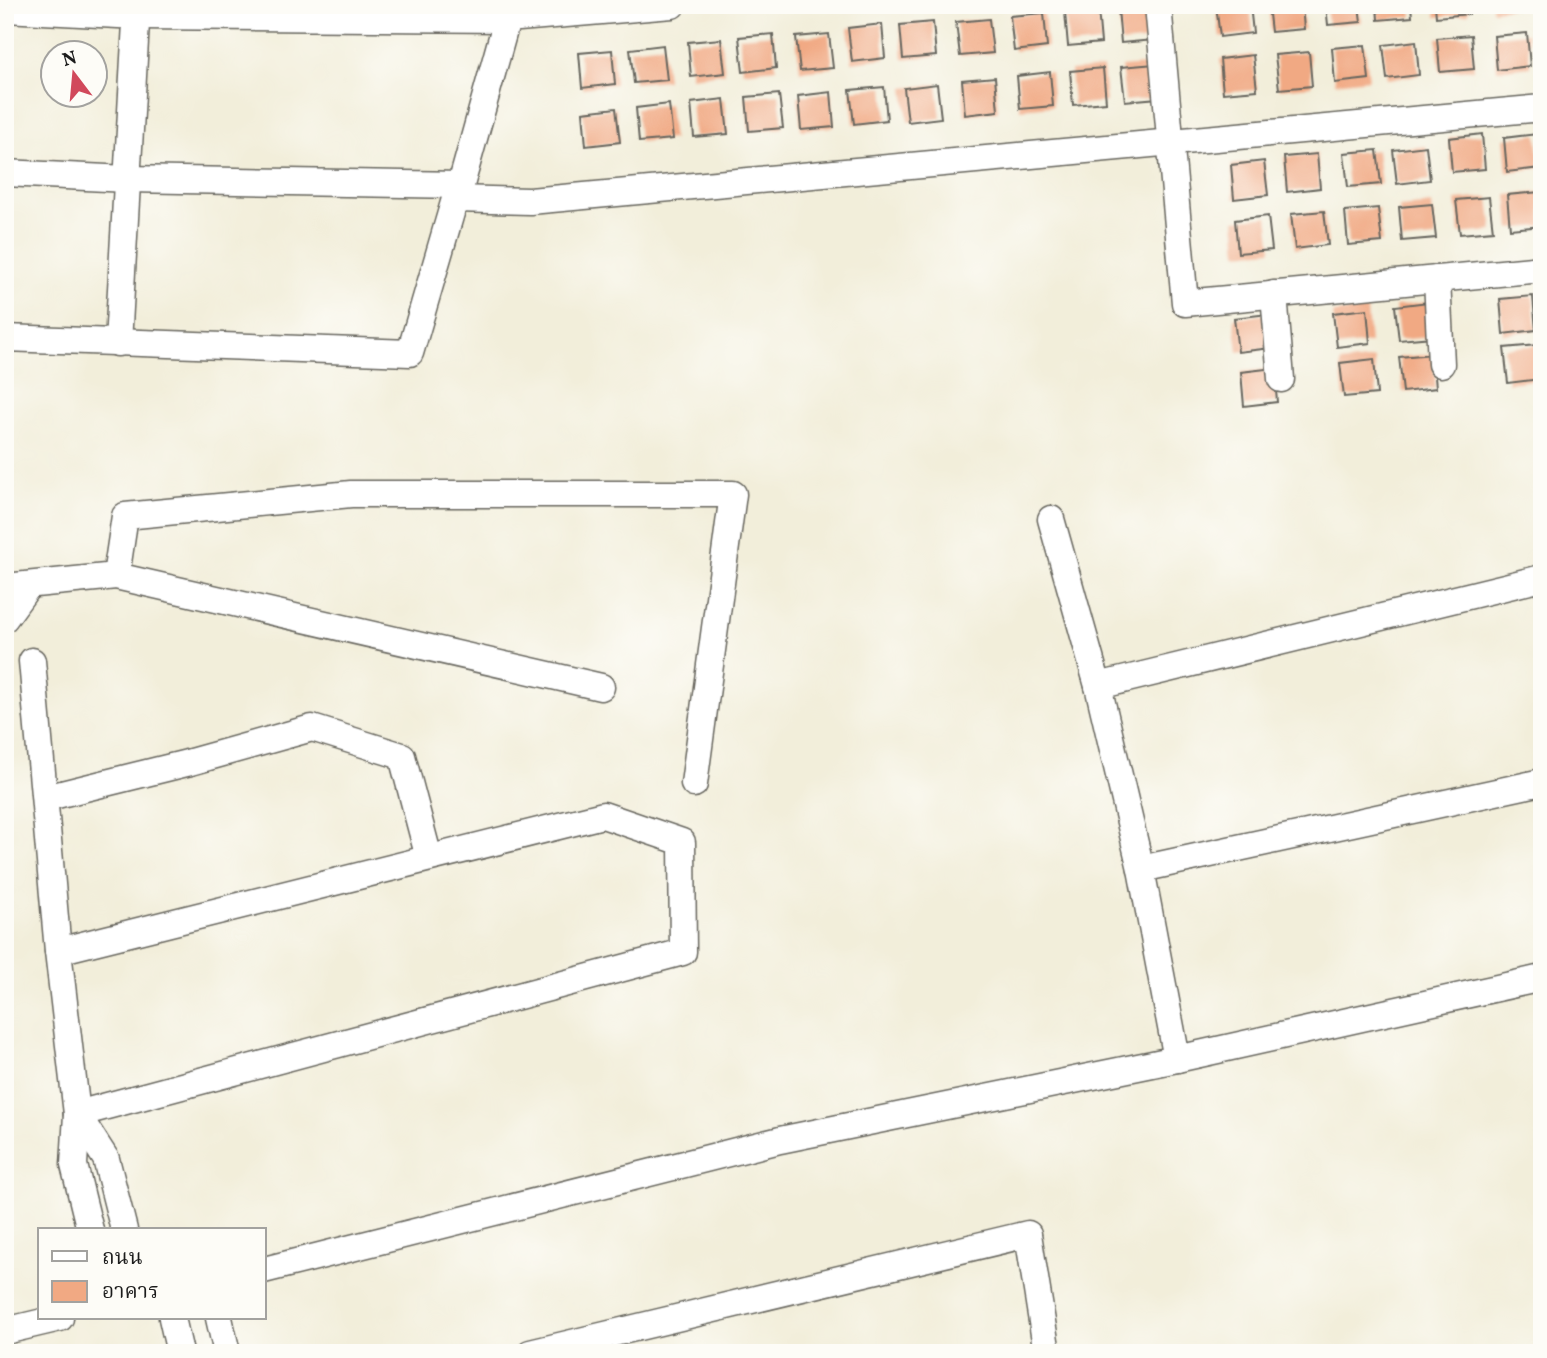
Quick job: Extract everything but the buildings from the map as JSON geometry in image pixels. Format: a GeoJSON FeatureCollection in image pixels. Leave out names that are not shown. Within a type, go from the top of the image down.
{"type":"FeatureCollection","features":[{"type":"Feature","properties":{"kind":"street"},"geometry":{"type":"LineString","coordinates":[[5,9],[509,12],[672,5]]}},
{"type":"Feature","properties":{"kind":"street"},"geometry":{"type":"LineString","coordinates":[[1158,5],[1185,303],[1542,269]]}},
{"type":"Feature","properties":{"kind":"street"},"geometry":{"type":"LineString","coordinates":[[118,343],[137,11]]}},
{"type":"Feature","properties":{"kind":"street"},"geometry":{"type":"LineString","coordinates":[[5,338],[410,353],[509,12]]}},
{"type":"Feature","properties":{"kind":"street"},"geometry":{"type":"LineString","coordinates":[[5,173],[458,192],[530,201],[1542,108]]}},
{"type":"Feature","properties":{"kind":"street"},"geometry":{"type":"LineString","coordinates":[[1437,279],[1441,364]]}},
{"type":"Feature","properties":{"kind":"street"},"geometry":{"type":"LineString","coordinates":[[1274,294],[1281,379]]}},
{"type":"Feature","properties":{"kind":"street"},"geometry":{"type":"LineString","coordinates":[[116,576],[125,516],[351,494],[733,494],[694,784]]}},
{"type":"Feature","properties":{"kind":"street"},"geometry":{"type":"LineString","coordinates":[[1051,519],[1098,686],[1141,869],[1177,1059]]}},
{"type":"Feature","properties":{"kind":"street"},"geometry":{"type":"LineString","coordinates":[[5,618],[17,586],[116,576],[601,687]]}},
{"type":"Feature","properties":{"kind":"street"},"geometry":{"type":"LineString","coordinates":[[1098,686],[1542,578]]}},
{"type":"Feature","properties":{"kind":"street"},"geometry":{"type":"LineString","coordinates":[[32,661],[58,951],[76,1114],[74,1165],[90,1228]]}},
{"type":"Feature","properties":{"kind":"street"},"geometry":{"type":"LineString","coordinates":[[45,799],[312,728],[402,756],[429,858]]}},
{"type":"Feature","properties":{"kind":"street"},"geometry":{"type":"LineString","coordinates":[[1141,869],[1542,782]]}},
{"type":"Feature","properties":{"kind":"street"},"geometry":{"type":"LineString","coordinates":[[58,951],[603,816],[682,842],[683,952],[76,1114]]}},
{"type":"Feature","properties":{"kind":"street"},"geometry":{"type":"LineString","coordinates":[[266,1269],[780,1140],[1177,1059],[1542,978]]}},
{"type":"Feature","properties":{"kind":"street"},"geometry":{"type":"LineString","coordinates":[[76,1114],[106,1159],[123,1228]]}},
{"type":"Feature","properties":{"kind":"street"},"geometry":{"type":"LineString","coordinates":[[530,1353],[1028,1234],[1046,1353]]}},
{"type":"Feature","properties":{"kind":"street"},"geometry":{"type":"LineString","coordinates":[[5,1331],[52,1320]]}},
{"type":"Feature","properties":{"kind":"street"},"geometry":{"type":"LineString","coordinates":[[172,1320],[180,1353]]}},
{"type":"Feature","properties":{"kind":"street"},"geometry":{"type":"LineString","coordinates":[[220,1320],[228,1353]]}}]}
